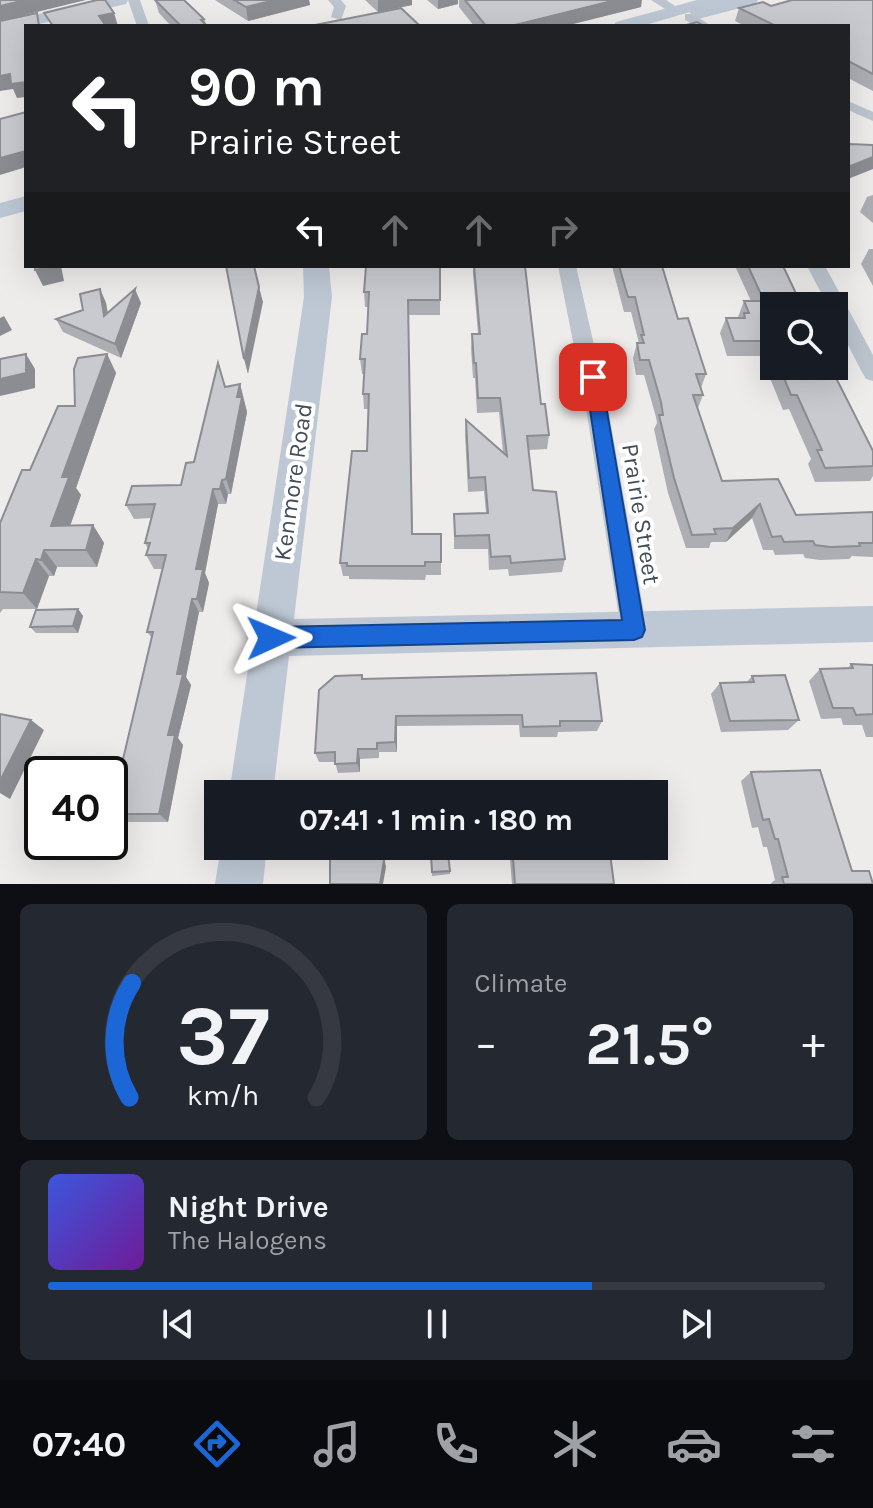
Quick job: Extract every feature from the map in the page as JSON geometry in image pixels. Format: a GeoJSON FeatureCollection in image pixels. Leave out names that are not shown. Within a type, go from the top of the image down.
{"type":"FeatureCollection","features":[{"type":"Feature","properties":{"kind":"street"},"geometry":{"type":"LineString","coordinates":[[0,28],[120,0]]}},
{"type":"Feature","properties":{"kind":"street"},"geometry":{"type":"LineString","coordinates":[[134,0],[142,24]]}},
{"type":"Feature","properties":{"kind":"street"},"geometry":{"type":"LineString","coordinates":[[334,0],[340,6],[337,17]]}},
{"type":"Feature","properties":{"kind":"street"},"geometry":{"type":"LineString","coordinates":[[657,0],[690,18]]}},
{"type":"Feature","properties":{"kind":"street"},"geometry":{"type":"LineString","coordinates":[[639,24],[690,18],[716,0]]}},
{"type":"Feature","properties":{"kind":"street"},"geometry":{"type":"LineString","coordinates":[[665,24],[750,0]]}},
{"type":"Feature","properties":{"kind":"street"},"geometry":{"type":"LineString","coordinates":[[850,106],[873,117]]}},
{"type":"Feature","properties":{"kind":"street"},"geometry":{"type":"LineString","coordinates":[[0,197],[24,191]]}},
{"type":"Feature","properties":{"kind":"street"},"geometry":{"type":"LineString","coordinates":[[0,211],[24,204]]}},
{"type":"Feature","properties":{"kind":"street","name":"Kenmore Road"},"geometry":{"type":"LineString","coordinates":[[253,780],[318,297],[316,268]]}},
{"type":"Feature","properties":{"kind":"street","name":"Prairie Street"},"geometry":{"type":"LineString","coordinates":[[567,268],[598,402],[609,492],[634,630]]}},
{"type":"Feature","properties":{"kind":"street"},"geometry":{"type":"LineString","coordinates":[[817,268],[873,374]]}},
{"type":"Feature","properties":{"kind":"street"},"geometry":{"type":"LineString","coordinates":[[271,638],[873,624]]}},
{"type":"Feature","properties":{"kind":"street"},"geometry":{"type":"LineString","coordinates":[[239,884],[242,860]]}},
{"type":"Feature","properties":{"kind":"building"},"geometry":{"type":"Polygon","coordinates":[[[0,0],[26,0],[0,6],[0,0]]]}},
{"type":"Feature","properties":{"kind":"building"},"geometry":{"type":"Polygon","coordinates":[[[105,0],[114,13],[99,16],[105,24],[52,24],[44,13],[105,0]]]}},
{"type":"Feature","properties":{"kind":"building"},"geometry":{"type":"Polygon","coordinates":[[[155,0],[184,0],[204,19],[201,20],[205,24],[179,24],[155,0]]]}},
{"type":"Feature","properties":{"kind":"building"},"geometry":{"type":"Polygon","coordinates":[[[234,0],[275,0],[246,7],[234,0]]]}},
{"type":"Feature","properties":{"kind":"building"},"geometry":{"type":"Polygon","coordinates":[[[465,0],[616,0],[519,24],[484,24],[465,0]]]}},
{"type":"Feature","properties":{"kind":"building"},"geometry":{"type":"Polygon","coordinates":[[[792,0],[873,0],[873,74],[850,62],[850,24],[772,24],[739,8],[763,2],[771,6],[792,0]]]}},
{"type":"Feature","properties":{"kind":"building"},"geometry":{"type":"Polygon","coordinates":[[[401,8],[418,24],[320,24],[401,8]]]}},
{"type":"Feature","properties":{"kind":"building"},"geometry":{"type":"Polygon","coordinates":[[[37,13],[39,24],[24,24],[24,82],[11,84],[10,74],[0,76],[0,21],[37,13]]]}},
{"type":"Feature","properties":{"kind":"building"},"geometry":{"type":"Polygon","coordinates":[[[24,113],[24,152],[0,158],[0,119],[24,113]]]}},
{"type":"Feature","properties":{"kind":"building"},"geometry":{"type":"Polygon","coordinates":[[[850,144],[873,145],[873,157],[850,166],[850,144]]]}},
{"type":"Feature","properties":{"kind":"building"},"geometry":{"type":"Polygon","coordinates":[[[226,268],[254,268],[259,287],[244,359],[226,268]]]}},
{"type":"Feature","properties":{"kind":"building"},"geometry":{"type":"Polygon","coordinates":[[[366,268],[440,268],[440,300],[408,300],[412,534],[441,534],[441,562],[425,562],[425,566],[347,566],[347,563],[340,563],[352,451],[367,451],[369,394],[363,394],[365,359],[360,359],[362,334],[367,334],[369,292],[364,292],[366,268]]]}},
{"type":"Feature","properties":{"kind":"building"},"geometry":{"type":"Polygon","coordinates":[[[474,268],[525,268],[541,404],[545,404],[549,435],[527,436],[533,490],[556,492],[565,559],[511,563],[510,556],[491,557],[489,535],[455,536],[454,514],[488,513],[485,477],[469,478],[466,420],[507,456],[500,398],[478,398],[472,334],[480,334],[474,268]]]}},
{"type":"Feature","properties":{"kind":"building"},"geometry":{"type":"Polygon","coordinates":[[[620,268],[663,268],[678,319],[688,318],[706,374],[696,374],[703,395],[693,395],[722,481],[778,479],[796,515],[873,512],[873,543],[830,547],[815,545],[813,541],[784,542],[781,536],[772,537],[760,504],[733,528],[714,529],[716,534],[692,535],[674,478],[659,415],[663,415],[661,402],[649,360],[640,360],[637,343],[644,343],[641,335],[644,335],[635,297],[628,297],[620,268]]]}},
{"type":"Feature","properties":{"kind":"building"},"geometry":{"type":"Polygon","coordinates":[[[749,268],[784,268],[795,292],[760,292],[749,268]]]}},
{"type":"Feature","properties":{"kind":"building"},"geometry":{"type":"Polygon","coordinates":[[[100,289],[104,316],[135,289],[115,344],[56,319],[83,310],[80,294],[100,289]]]}},
{"type":"Feature","properties":{"kind":"building"},"geometry":{"type":"Polygon","coordinates":[[[744,301],[760,301],[760,341],[734,341],[726,318],[745,318],[744,313],[749,313],[744,301]]]}},
{"type":"Feature","properties":{"kind":"building"},"geometry":{"type":"Polygon","coordinates":[[[26,354],[26,373],[0,379],[0,359],[26,354]]]}},
{"type":"Feature","properties":{"kind":"building"},"geometry":{"type":"Polygon","coordinates":[[[107,354],[62,477],[69,477],[51,526],[93,525],[86,550],[44,550],[41,560],[36,559],[23,593],[0,592],[0,523],[22,470],[30,470],[58,406],[75,406],[74,369],[78,358],[107,354]]]}},
{"type":"Feature","properties":{"kind":"building"},"geometry":{"type":"Polygon","coordinates":[[[218,363],[225,387],[240,384],[237,397],[242,397],[226,479],[222,480],[220,489],[213,489],[196,569],[203,569],[197,599],[192,599],[177,674],[183,674],[168,735],[175,735],[159,814],[128,814],[128,756],[124,756],[153,632],[147,632],[166,555],[146,555],[150,543],[145,543],[155,504],[126,505],[132,486],[181,485],[186,463],[194,462],[218,363]]]}},
{"type":"Feature","properties":{"kind":"building"},"geometry":{"type":"Polygon","coordinates":[[[785,380],[837,380],[873,451],[873,466],[825,468],[817,450],[822,450],[797,395],[791,395],[785,380]]]}},
{"type":"Feature","properties":{"kind":"building"},"geometry":{"type":"Polygon","coordinates":[[[78,609],[73,626],[30,627],[36,610],[78,609]]]}},
{"type":"Feature","properties":{"kind":"building"},"geometry":{"type":"Polygon","coordinates":[[[851,664],[873,665],[873,714],[856,715],[853,708],[833,708],[820,669],[853,668],[851,664]]]}},
{"type":"Feature","properties":{"kind":"building"},"geometry":{"type":"Polygon","coordinates":[[[596,673],[602,721],[560,721],[560,726],[523,727],[522,715],[396,716],[395,742],[377,743],[377,749],[358,749],[357,763],[335,764],[335,752],[315,753],[319,690],[335,676],[362,675],[362,679],[596,673]]]}},
{"type":"Feature","properties":{"kind":"building"},"geometry":{"type":"Polygon","coordinates":[[[785,675],[799,720],[730,721],[720,683],[754,682],[752,676],[785,675]]]}},
{"type":"Feature","properties":{"kind":"building"},"geometry":{"type":"Polygon","coordinates":[[[0,714],[31,720],[0,781],[0,714]]]}},
{"type":"Feature","properties":{"kind":"building"},"geometry":{"type":"Polygon","coordinates":[[[820,770],[852,871],[869,871],[873,884],[784,884],[782,877],[788,877],[778,839],[775,839],[769,819],[763,820],[751,772],[820,770]]]}},
{"type":"Feature","properties":{"kind":"building"},"geometry":{"type":"Polygon","coordinates":[[[330,860],[384,860],[380,884],[330,884],[330,860]]]}},
{"type":"Feature","properties":{"kind":"building"},"geometry":{"type":"Polygon","coordinates":[[[431,860],[449,860],[450,871],[432,872],[431,860]]]}},
{"type":"Feature","properties":{"kind":"building"},"geometry":{"type":"Polygon","coordinates":[[[513,860],[611,860],[614,884],[515,884],[513,860]]]}},
{"type":"Feature","properties":{"kind":"route"},"geometry":{"type":"LineString","coordinates":[[271,638],[634,630],[609,492],[593,377]]}}]}
